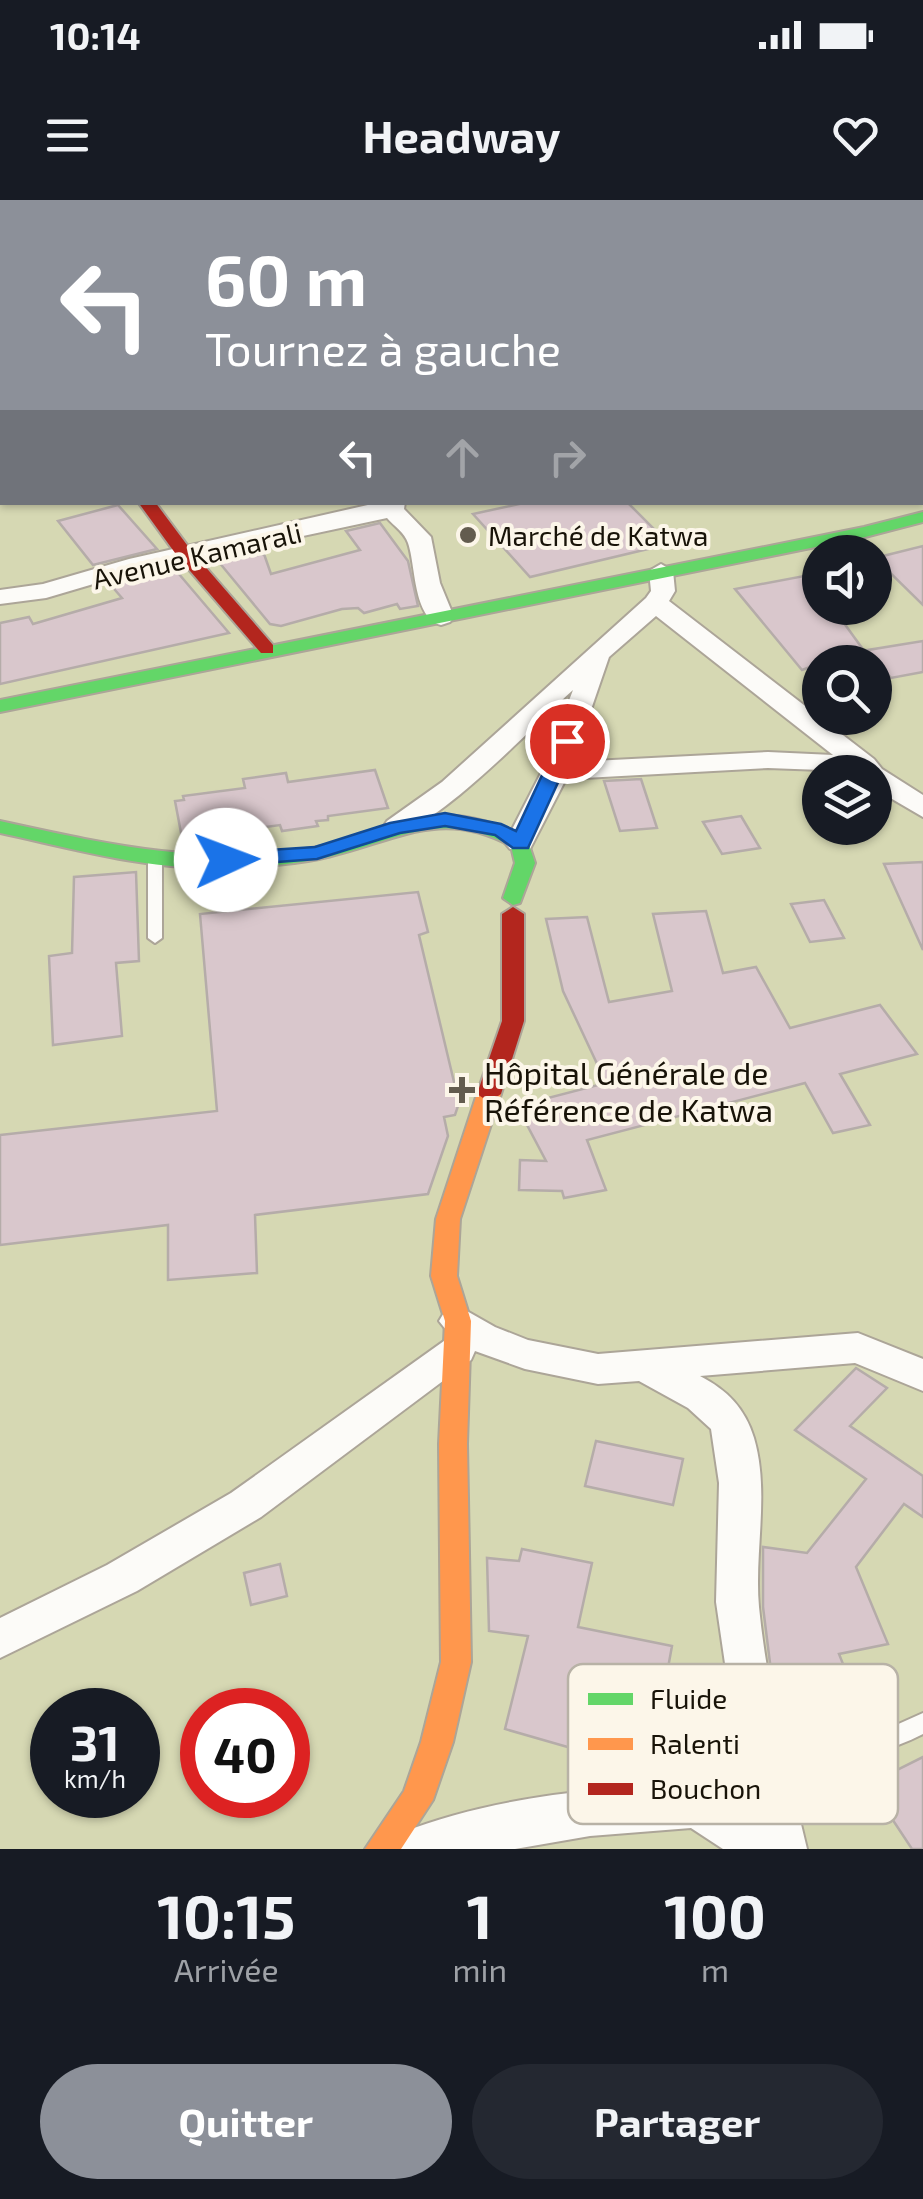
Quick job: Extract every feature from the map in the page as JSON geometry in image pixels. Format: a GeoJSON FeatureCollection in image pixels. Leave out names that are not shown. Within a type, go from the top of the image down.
{"type":"FeatureCollection","features":[{"type":"Feature","properties":{"kind":"street"},"geometry":{"type":"LineString","coordinates":[[148,505],[184,554],[267,649]]}},
{"type":"Feature","properties":{"kind":"street"},"geometry":{"type":"LineString","coordinates":[[392,506],[419,536],[428,583],[442,616]]}},
{"type":"Feature","properties":{"kind":"street","name":"Avenue Kamarali"},"geometry":{"type":"LineString","coordinates":[[0,597],[46,591],[184,554],[392,506]]}},
{"type":"Feature","properties":{"kind":"street"},"geometry":{"type":"LineString","coordinates":[[0,706],[267,649],[865,532],[923,516]]}},
{"type":"Feature","properties":{"kind":"street"},"geometry":{"type":"LineString","coordinates":[[397,827],[452,788],[655,604],[664,591],[660,571]]}},
{"type":"Feature","properties":{"kind":"street"},"geometry":{"type":"LineString","coordinates":[[655,604],[849,755]]}},
{"type":"Feature","properties":{"kind":"street"},"geometry":{"type":"LineString","coordinates":[[380,1849],[417,1800],[437,1742],[456,1662],[453,1444],[458,1335],[444,1276],[448,1219],[513,1021],[513,906],[524,864],[520,844],[556,771],[600,652]]}},
{"type":"Feature","properties":{"kind":"street"},"geometry":{"type":"LineString","coordinates":[[556,771],[768,760],[802,764]]}},
{"type":"Feature","properties":{"kind":"street"},"geometry":{"type":"LineString","coordinates":[[892,786],[923,808]]}},
{"type":"Feature","properties":{"kind":"street"},"geometry":{"type":"LineString","coordinates":[[0,827],[155,858],[226,860],[317,853],[397,827],[445,820],[474,822],[501,830],[520,844]]}},
{"type":"Feature","properties":{"kind":"street"},"geometry":{"type":"LineString","coordinates":[[0,1639],[122,1578],[246,1504],[458,1335],[598,1369],[858,1348],[923,1376]]}},
{"type":"Feature","properties":{"kind":"street"},"geometry":{"type":"LineString","coordinates":[[646,1367],[704,1398],[726,1418],[740,1448],[737,1604],[747,1664]]}},
{"type":"Feature","properties":{"kind":"street"},"geometry":{"type":"LineString","coordinates":[[418,1849],[526,1821],[568,1816]]}},
{"type":"Feature","properties":{"kind":"street"},"geometry":{"type":"LineString","coordinates":[[722,1824],[764,1849]]}},
{"type":"Feature","properties":{"kind":"street"},"geometry":{"type":"LineString","coordinates":[[778,1824],[783,1849]]}},
{"type":"Feature","properties":{"kind":"lane"},"geometry":{"type":"LineString","coordinates":[[155,858],[155,938]]}},
{"type":"Feature","properties":{"kind":"lane"},"geometry":{"type":"LineString","coordinates":[[898,1735],[923,1723]]}},
{"type":"Feature","properties":{"kind":"green space"},"geometry":{"type":"Polygon","coordinates":[[[0,505],[923,505],[923,1849],[0,1849],[0,505]]]}},
{"type":"Feature","properties":{"kind":"building"},"geometry":{"type":"Polygon","coordinates":[[[118,505],[157,549],[93,565],[58,521],[118,505]]]}},
{"type":"Feature","properties":{"kind":"building"},"geometry":{"type":"Polygon","coordinates":[[[514,505],[630,505],[669,544],[530,577],[473,514],[514,505]]]}},
{"type":"Feature","properties":{"kind":"building"},"geometry":{"type":"Polygon","coordinates":[[[380,523],[408,561],[418,606],[400,609],[397,604],[364,613],[358,608],[342,609],[281,626],[270,624],[218,561],[264,554],[271,574],[360,550],[346,531],[380,523]]]}},
{"type":"Feature","properties":{"kind":"building"},"geometry":{"type":"Polygon","coordinates":[[[923,546],[923,605],[892,575],[892,554],[923,546]]]}},
{"type":"Feature","properties":{"kind":"building"},"geometry":{"type":"Polygon","coordinates":[[[173,567],[229,633],[0,684],[0,623],[29,617],[33,624],[122,598],[109,583],[173,567]]]}},
{"type":"Feature","properties":{"kind":"building"},"geometry":{"type":"Polygon","coordinates":[[[802,576],[802,625],[845,625],[860,645],[802,645],[802,670],[735,589],[802,576]]]}},
{"type":"Feature","properties":{"kind":"building"},"geometry":{"type":"Polygon","coordinates":[[[923,641],[923,672],[892,678],[892,646],[923,641]]]}},
{"type":"Feature","properties":{"kind":"building"},"geometry":{"type":"Polygon","coordinates":[[[375,770],[388,808],[328,816],[328,820],[316,821],[318,826],[282,831],[280,825],[182,838],[175,801],[184,800],[183,796],[245,788],[243,779],[286,773],[288,782],[375,770]]]}},
{"type":"Feature","properties":{"kind":"building"},"geometry":{"type":"Polygon","coordinates":[[[641,779],[657,828],[620,831],[604,781],[641,779]]]}},
{"type":"Feature","properties":{"kind":"building"},"geometry":{"type":"Polygon","coordinates":[[[741,816],[760,848],[722,854],[703,822],[741,816]]]}},
{"type":"Feature","properties":{"kind":"building"},"geometry":{"type":"Polygon","coordinates":[[[923,862],[923,950],[884,864],[923,862]]]}},
{"type":"Feature","properties":{"kind":"building"},"geometry":{"type":"Polygon","coordinates":[[[136,872],[139,961],[116,963],[122,1036],[53,1045],[49,956],[72,953],[74,877],[136,872]]]}},
{"type":"Feature","properties":{"kind":"building"},"geometry":{"type":"Polygon","coordinates":[[[418,892],[428,932],[419,935],[459,1103],[455,1115],[444,1117],[448,1136],[428,1194],[255,1215],[257,1273],[168,1280],[168,1225],[0,1245],[0,1135],[217,1111],[200,914],[418,892]]]}},
{"type":"Feature","properties":{"kind":"building"},"geometry":{"type":"Polygon","coordinates":[[[824,900],[844,938],[810,942],[791,904],[824,900]]]}},
{"type":"Feature","properties":{"kind":"building"},"geometry":{"type":"Polygon","coordinates":[[[706,911],[723,973],[756,967],[790,1028],[880,1005],[917,1054],[840,1074],[870,1125],[833,1133],[805,1083],[587,1140],[606,1190],[564,1198],[562,1191],[519,1190],[520,1160],[546,1161],[517,1106],[606,1083],[563,991],[546,919],[587,917],[609,1002],[672,991],[653,914],[706,911]]]}},
{"type":"Feature","properties":{"kind":"building"},"geometry":{"type":"Polygon","coordinates":[[[856,1368],[887,1388],[850,1426],[923,1476],[923,1517],[904,1504],[856,1567],[888,1644],[839,1654],[843,1664],[770,1663],[763,1607],[763,1547],[807,1553],[866,1479],[795,1430],[856,1368]]]}},
{"type":"Feature","properties":{"kind":"building"},"geometry":{"type":"Polygon","coordinates":[[[596,1441],[683,1459],[673,1505],[585,1486],[596,1441]]]}},
{"type":"Feature","properties":{"kind":"building"},"geometry":{"type":"Polygon","coordinates":[[[522,1549],[592,1563],[578,1627],[672,1646],[669,1664],[568,1664],[568,1747],[505,1729],[528,1636],[489,1631],[487,1558],[519,1561],[522,1549]]]}},
{"type":"Feature","properties":{"kind":"building"},"geometry":{"type":"Polygon","coordinates":[[[280,1564],[287,1596],[251,1605],[244,1573],[280,1564]]]}},
{"type":"Feature","properties":{"kind":"building"},"geometry":{"type":"Polygon","coordinates":[[[923,1757],[923,1849],[912,1849],[895,1824],[898,1770],[923,1757]]]}},
{"type":"Feature","properties":{"kind":"traffic: fast"},"geometry":{"type":"LineString","coordinates":[[0,706],[865,532],[923,517]]}},
{"type":"Feature","properties":{"kind":"traffic: fast"},"geometry":{"type":"LineString","coordinates":[[0,827],[140,856],[217,861],[317,853],[418,824],[468,822],[494,829],[520,843],[525,863],[513,898]]}},
{"type":"Feature","properties":{"kind":"traffic: slow"},"geometry":{"type":"LineString","coordinates":[[381,1849],[417,1800],[437,1742],[456,1662],[453,1444],[458,1321],[444,1276],[448,1219],[489,1094]]}},
{"type":"Feature","properties":{"kind":"traffic: jam"},"geometry":{"type":"LineString","coordinates":[[148,505],[267,649]]}},
{"type":"Feature","properties":{"kind":"traffic: jam"},"geometry":{"type":"LineString","coordinates":[[489,1094],[513,1021],[513,914]]}},
{"type":"Feature","properties":{"kind":"place","name":"Marché de Katwa"},"geometry":{"type":"Point","coordinates":[468,535]}},
{"type":"Feature","properties":{"kind":"place","name":"Hôpital Générale de Référence de Katwa"},"geometry":{"type":"Point","coordinates":[462,1090]}},
{"type":"Feature","properties":{"kind":"route"},"geometry":{"type":"LineString","coordinates":[[226,860],[317,853],[397,827],[445,820],[474,822],[501,830],[520,844],[567,741]]}}]}
